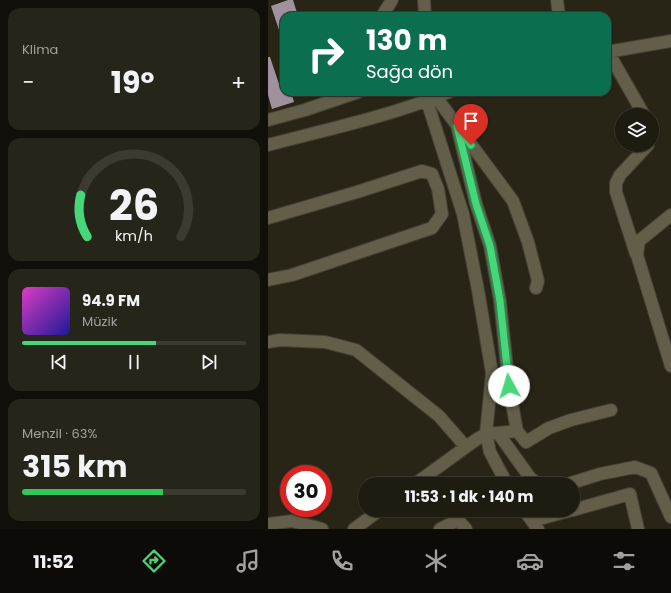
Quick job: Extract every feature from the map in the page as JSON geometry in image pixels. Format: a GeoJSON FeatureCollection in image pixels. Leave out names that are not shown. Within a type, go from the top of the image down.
{"type":"FeatureCollection","features":[{"type":"Feature","properties":{"kind":"street"},"geometry":{"type":"LineString","coordinates":[[384,12],[392,0]]}},
{"type":"Feature","properties":{"kind":"street"},"geometry":{"type":"LineString","coordinates":[[424,0],[426,12]]}},
{"type":"Feature","properties":{"kind":"street"},"geometry":{"type":"LineString","coordinates":[[557,0],[558,12]]}},
{"type":"Feature","properties":{"kind":"street"},"geometry":{"type":"LineString","coordinates":[[611,51],[671,41]]}},
{"type":"Feature","properties":{"kind":"street"},"geometry":{"type":"LineString","coordinates":[[611,59],[640,108]]}},
{"type":"Feature","properties":{"kind":"street"},"geometry":{"type":"LineString","coordinates":[[268,120],[305,110],[346,96]]}},
{"type":"Feature","properties":{"kind":"street"},"geometry":{"type":"LineString","coordinates":[[268,144],[365,120],[438,96]]}},
{"type":"Feature","properties":{"kind":"street"},"geometry":{"type":"LineString","coordinates":[[431,99],[457,126],[513,201],[528,242],[538,281],[536,288]]}},
{"type":"Feature","properties":{"kind":"street"},"geometry":{"type":"LineString","coordinates":[[431,99],[463,214],[478,290],[492,373],[486,434],[490,452],[503,477]]}},
{"type":"Feature","properties":{"kind":"street"},"geometry":{"type":"LineString","coordinates":[[457,126],[476,204],[490,246],[500,301],[509,386],[517,432],[526,442],[549,428],[571,420],[611,410]]}},
{"type":"Feature","properties":{"kind":"street"},"geometry":{"type":"LineString","coordinates":[[641,152],[620,175],[616,183],[616,192],[671,366]]}},
{"type":"Feature","properties":{"kind":"street"},"geometry":{"type":"LineString","coordinates":[[268,218],[422,171],[432,174],[438,189],[442,214],[432,228],[292,275],[268,280]]}},
{"type":"Feature","properties":{"kind":"street"},"geometry":{"type":"LineString","coordinates":[[637,255],[639,241],[671,215]]}},
{"type":"Feature","properties":{"kind":"street"},"geometry":{"type":"LineString","coordinates":[[268,342],[280,340],[325,342],[356,350],[439,416],[466,446]]}},
{"type":"Feature","properties":{"kind":"street"},"geometry":{"type":"LineString","coordinates":[[424,477],[466,446],[486,434],[517,432]]}},
{"type":"Feature","properties":{"kind":"street"},"geometry":{"type":"LineString","coordinates":[[498,434],[530,477]]}},
{"type":"Feature","properties":{"kind":"street"},"geometry":{"type":"LineString","coordinates":[[580,480],[600,474],[635,467],[651,473],[671,518]]}},
{"type":"Feature","properties":{"kind":"street"},"geometry":{"type":"LineString","coordinates":[[580,508],[630,494],[638,529]]}},
{"type":"Feature","properties":{"kind":"street"},"geometry":{"type":"LineString","coordinates":[[354,529],[370,517]]}},
{"type":"Feature","properties":{"kind":"street"},"geometry":{"type":"LineString","coordinates":[[535,525],[555,517]]}},
{"type":"Feature","properties":{"kind":"street"},"geometry":{"type":"LineString","coordinates":[[440,529],[458,520],[466,529]]}},
{"type":"Feature","properties":{"kind":"street"},"geometry":{"type":"LineString","coordinates":[[268,524],[292,521],[322,529]]}},
{"type":"Feature","properties":{"kind":"building"},"geometry":{"type":"Polygon","coordinates":[[[288,0],[293,0],[297,12],[280,12],[280,33],[271,6],[288,0]]]}},
{"type":"Feature","properties":{"kind":"building"},"geometry":{"type":"Polygon","coordinates":[[[268,57],[270,57],[280,87],[280,96],[292,96],[294,102],[272,109],[268,95],[268,57]]]}},
{"type":"Feature","properties":{"kind":"route"},"geometry":{"type":"LineString","coordinates":[[471,145],[457,126],[476,204],[490,246],[500,301],[509,386]]}}]}
